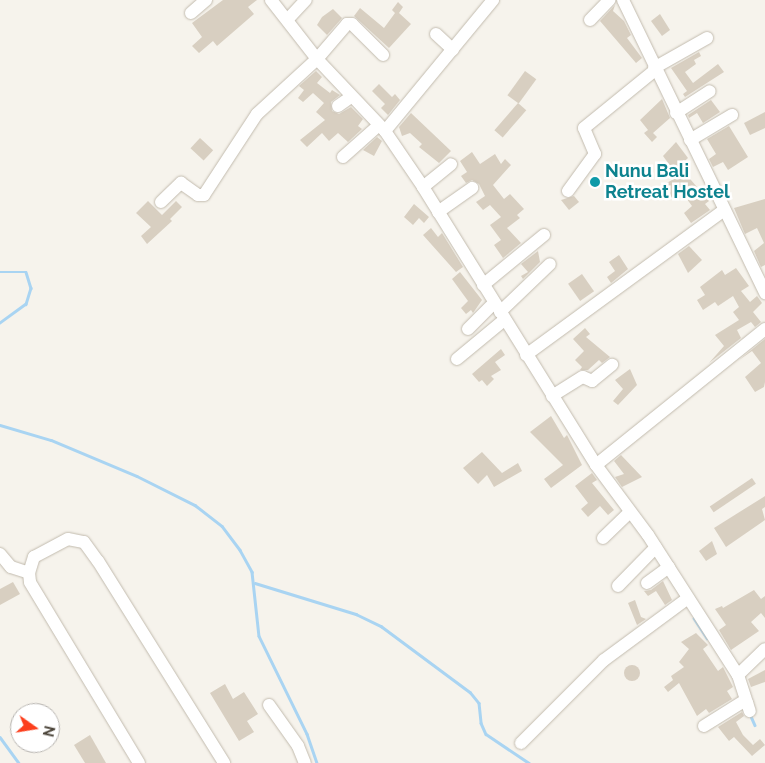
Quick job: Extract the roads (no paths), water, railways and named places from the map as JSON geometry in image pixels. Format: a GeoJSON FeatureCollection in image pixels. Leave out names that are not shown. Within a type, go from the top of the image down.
{"type":"FeatureCollection","features":[{"type":"Feature","properties":{"kind":"street"},"geometry":{"type":"LineString","coordinates":[[191,13],[206,0]]}},
{"type":"Feature","properties":{"kind":"street"},"geometry":{"type":"LineString","coordinates":[[271,0],[288,19],[317,59],[382,128],[423,187],[482,285],[596,465],[656,547],[736,673],[747,704],[704,726]]}},
{"type":"Feature","properties":{"kind":"street"},"geometry":{"type":"LineString","coordinates":[[288,19],[306,0]]}},
{"type":"Feature","properties":{"kind":"street"},"geometry":{"type":"LineString","coordinates":[[343,157],[382,128],[453,50],[493,0]]}},
{"type":"Feature","properties":{"kind":"street"},"geometry":{"type":"LineString","coordinates":[[590,20],[609,0]]}},
{"type":"Feature","properties":{"kind":"street"},"geometry":{"type":"LineString","coordinates":[[623,0],[654,69],[765,294]]}},
{"type":"Feature","properties":{"kind":"street"},"geometry":{"type":"LineString","coordinates":[[161,202],[181,183],[198,195],[204,195],[257,114],[317,59],[350,23],[383,55]]}},
{"type":"Feature","properties":{"kind":"street"},"geometry":{"type":"LineString","coordinates":[[436,34],[453,50]]}},
{"type":"Feature","properties":{"kind":"street"},"geometry":{"type":"LineString","coordinates":[[568,191],[596,154],[584,128],[654,69],[707,38]]}},
{"type":"Feature","properties":{"kind":"street"},"geometry":{"type":"LineString","coordinates":[[676,113],[710,91]]}},
{"type":"Feature","properties":{"kind":"street"},"geometry":{"type":"LineString","coordinates":[[338,106],[351,97]]}},
{"type":"Feature","properties":{"kind":"street"},"geometry":{"type":"LineString","coordinates":[[690,140],[732,115]]}},
{"type":"Feature","properties":{"kind":"street"},"geometry":{"type":"LineString","coordinates":[[423,187],[451,164]]}},
{"type":"Feature","properties":{"kind":"street"},"geometry":{"type":"LineString","coordinates":[[438,212],[472,188]]}},
{"type":"Feature","properties":{"kind":"street"},"geometry":{"type":"LineString","coordinates":[[526,355],[723,210]]}},
{"type":"Feature","properties":{"kind":"street"},"geometry":{"type":"LineString","coordinates":[[482,285],[544,235]]}},
{"type":"Feature","properties":{"kind":"street"},"geometry":{"type":"LineString","coordinates":[[457,360],[499,312],[550,264]]}},
{"type":"Feature","properties":{"kind":"street"},"geometry":{"type":"LineString","coordinates":[[468,329],[499,312]]}},
{"type":"Feature","properties":{"kind":"street"},"geometry":{"type":"LineString","coordinates":[[596,465],[765,329]]}},
{"type":"Feature","properties":{"kind":"street"},"geometry":{"type":"LineString","coordinates":[[552,396],[583,377],[592,381],[612,365]]}},
{"type":"Feature","properties":{"kind":"street"},"geometry":{"type":"LineString","coordinates":[[603,538],[630,512]]}},
{"type":"Feature","properties":{"kind":"street"},"geometry":{"type":"LineString","coordinates":[[138,763],[32,587],[29,573],[34,557],[68,539],[84,542],[224,763]]}},
{"type":"Feature","properties":{"kind":"street"},"geometry":{"type":"LineString","coordinates":[[618,586],[656,547]]}},
{"type":"Feature","properties":{"kind":"street"},"geometry":{"type":"LineString","coordinates":[[0,554],[11,567],[29,573]]}},
{"type":"Feature","properties":{"kind":"street"},"geometry":{"type":"LineString","coordinates":[[647,584],[669,568]]}},
{"type":"Feature","properties":{"kind":"street"},"geometry":{"type":"LineString","coordinates":[[521,743],[604,660],[688,598]]}},
{"type":"Feature","properties":{"kind":"street"},"geometry":{"type":"LineString","coordinates":[[736,673],[765,650]]}},
{"type":"Feature","properties":{"kind":"street"},"geometry":{"type":"LineString","coordinates":[[270,706],[298,746],[304,763]]}},
{"type":"Feature","properties":{"kind":"waterway"},"geometry":{"type":"LineString","coordinates":[[0,272],[26,272],[31,288],[26,304],[0,323]]}},
{"type":"Feature","properties":{"kind":"waterway"},"geometry":{"type":"LineString","coordinates":[[0,425],[51,440],[137,476],[195,505],[222,526],[240,550],[252,572],[259,636],[307,734],[317,763]]}},
{"type":"Feature","properties":{"kind":"waterway"},"geometry":{"type":"LineString","coordinates":[[255,583],[356,614],[381,626],[470,692],[479,703],[481,723],[486,734],[529,763]]}},
{"type":"Feature","properties":{"kind":"waterway"},"geometry":{"type":"LineString","coordinates":[[694,618],[707,638]]}},
{"type":"Feature","properties":{"kind":"waterway"},"geometry":{"type":"LineString","coordinates":[[750,714],[755,725]]}},
{"type":"Feature","properties":{"kind":"waterway"},"geometry":{"type":"LineString","coordinates":[[0,737],[19,763]]}},
{"type":"Feature","properties":{"kind":"place","name":"Nunu Bali Retreat Hostel"},"geometry":{"type":"Point","coordinates":[595,182]}}]}
